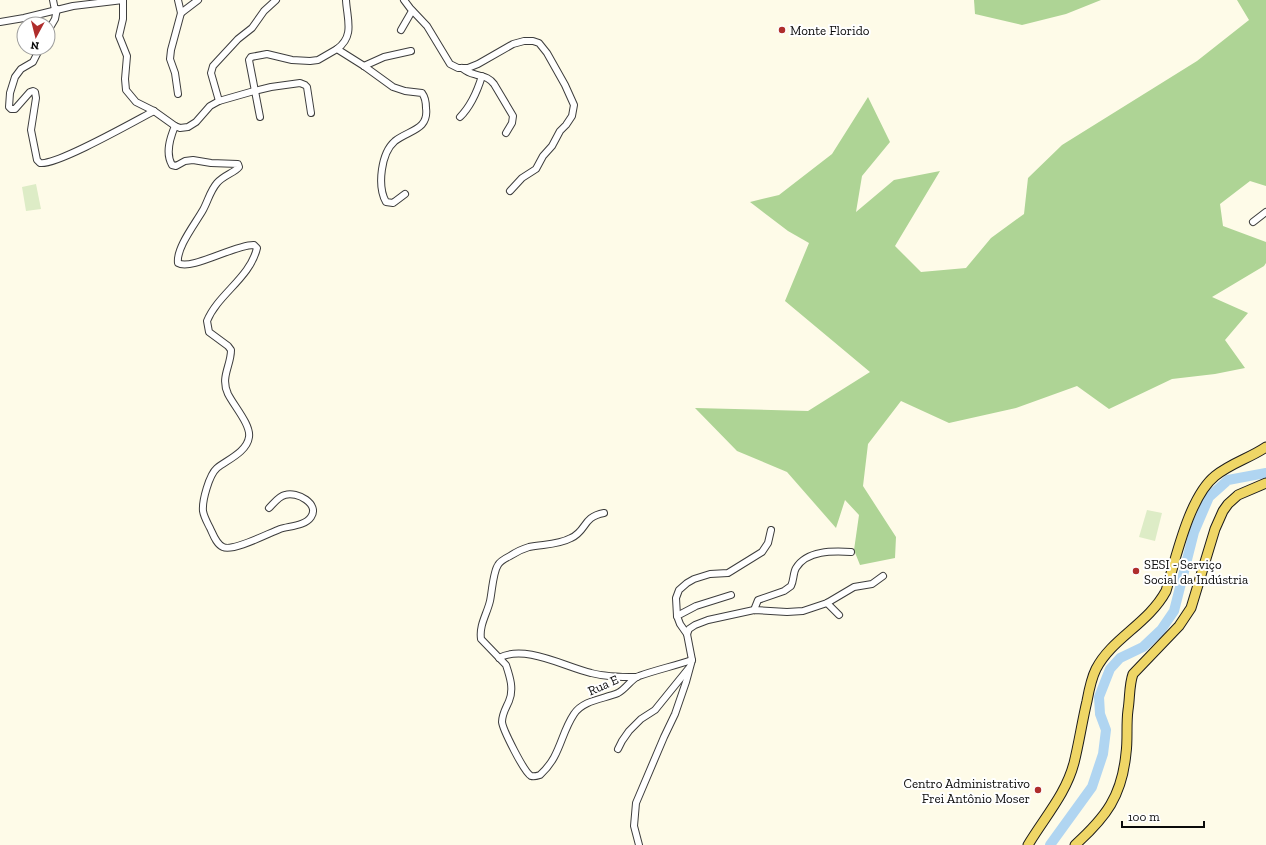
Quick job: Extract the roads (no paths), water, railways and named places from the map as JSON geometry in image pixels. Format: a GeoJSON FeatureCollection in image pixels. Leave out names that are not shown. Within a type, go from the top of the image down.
{"type":"FeatureCollection","features":[{"type":"Feature","properties":{"kind":"main road"},"geometry":{"type":"LineString","coordinates":[[1028,845],[1067,782],[1074,764],[1090,685],[1095,670],[1105,655],[1144,620],[1161,601],[1166,591],[1186,525],[1205,485],[1221,471],[1232,464],[1253,455],[1266,447]]}},
{"type":"Feature","properties":{"kind":"main road"},"geometry":{"type":"LineString","coordinates":[[1075,845],[1089,832],[1112,805],[1121,783],[1126,752],[1126,724],[1130,684],[1133,674],[1179,626],[1191,608],[1215,529],[1223,511],[1238,495],[1266,483]]}},
{"type":"Feature","properties":{"kind":"street"},"geometry":{"type":"LineString","coordinates":[[53,0],[56,9],[55,16]]}},
{"type":"Feature","properties":{"kind":"street"},"geometry":{"type":"LineString","coordinates":[[0,22],[89,3],[123,0],[123,19],[119,36],[127,56],[125,87],[129,95],[136,102],[154,111],[175,126],[186,128],[192,125],[210,106],[219,101],[254,91],[294,84],[305,85],[308,90],[311,113]]}},
{"type":"Feature","properties":{"kind":"street"},"geometry":{"type":"LineString","coordinates":[[178,0],[181,13],[170,56],[178,94]]}},
{"type":"Feature","properties":{"kind":"street"},"geometry":{"type":"LineString","coordinates":[[181,13],[198,0]]}},
{"type":"Feature","properties":{"kind":"street"},"geometry":{"type":"LineString","coordinates":[[219,101],[211,73],[212,66],[238,39],[252,28],[264,11],[276,0]]}},
{"type":"Feature","properties":{"kind":"street"},"geometry":{"type":"LineString","coordinates":[[260,117],[249,62],[251,57],[267,54],[292,60],[310,61],[318,60],[337,49],[344,44],[348,35],[350,24],[347,14],[346,0]]}},
{"type":"Feature","properties":{"kind":"street"},"geometry":{"type":"LineString","coordinates":[[404,0],[412,11],[427,26],[450,64],[454,67],[462,68],[478,64],[513,44],[524,41],[535,41],[542,47],[552,61],[566,85],[574,105],[573,113],[570,119],[560,131],[552,146],[542,156],[536,169],[522,178],[510,191]]}},
{"type":"Feature","properties":{"kind":"street"},"geometry":{"type":"LineString","coordinates":[[401,30],[412,11]]}},
{"type":"Feature","properties":{"kind":"street"},"geometry":{"type":"LineString","coordinates":[[337,49],[393,87],[404,91],[422,93],[424,97],[426,115],[424,122],[418,128],[394,142],[386,155],[383,167],[381,183],[386,201],[388,203],[393,203],[405,194]]}},
{"type":"Feature","properties":{"kind":"street"},"geometry":{"type":"LineString","coordinates":[[364,66],[384,57],[410,51]]}},
{"type":"Feature","properties":{"kind":"street"},"geometry":{"type":"LineString","coordinates":[[36,56],[33,62],[21,69],[15,77],[10,93],[9,107],[11,109],[15,109],[30,92],[35,92],[36,98],[31,130],[37,160],[40,163],[44,164],[54,161],[88,146],[154,111]]}},
{"type":"Feature","properties":{"kind":"street"},"geometry":{"type":"LineString","coordinates":[[462,68],[471,74],[482,76],[491,80],[513,116],[512,123],[506,133]]}},
{"type":"Feature","properties":{"kind":"street"},"geometry":{"type":"LineString","coordinates":[[460,117],[466,111],[482,76]]}},
{"type":"Feature","properties":{"kind":"street"},"geometry":{"type":"LineString","coordinates":[[175,126],[168,151],[169,160],[172,165],[176,166],[185,161],[192,160],[211,163],[238,164],[239,167],[223,177],[214,187],[204,209],[182,245],[178,256],[178,263],[184,265],[210,259],[251,245],[257,248],[252,260],[239,279],[213,311],[207,323],[207,329],[211,335],[228,346],[231,350],[226,376],[228,395],[248,427],[250,436],[241,450],[214,471],[206,494],[204,514],[215,539],[221,547],[228,548],[302,523],[311,518],[312,513],[312,507],[308,501],[291,494],[280,497],[269,508]]}},
{"type":"Feature","properties":{"kind":"street"},"geometry":{"type":"LineString","coordinates":[[1254,222],[1266,212]]}},
{"type":"Feature","properties":{"kind":"street"},"geometry":{"type":"LineString","coordinates":[[604,513],[592,517],[572,538],[552,544],[534,546],[520,550],[507,557],[498,566],[489,605],[480,634],[484,643],[500,658],[505,655],[526,654],[592,674],[637,677]]}},
{"type":"Feature","properties":{"kind":"street"},"geometry":{"type":"LineString","coordinates":[[639,845],[634,826],[636,803],[675,714],[692,663],[687,634],[680,624],[677,616],[676,598],[679,590],[690,581],[702,576],[728,573],[762,552],[768,543],[770,530]]}},
{"type":"Feature","properties":{"kind":"street"},"geometry":{"type":"LineString","coordinates":[[754,610],[758,600],[784,591],[791,586],[796,568],[810,556],[830,552],[851,552]]}},
{"type":"Feature","properties":{"kind":"street"},"geometry":{"type":"LineString","coordinates":[[687,634],[692,626],[703,621],[754,610],[798,612],[827,603],[854,587],[872,584],[883,576]]}},
{"type":"Feature","properties":{"kind":"street"},"geometry":{"type":"LineString","coordinates":[[677,616],[696,606],[731,595]]}},
{"type":"Feature","properties":{"kind":"street"},"geometry":{"type":"LineString","coordinates":[[827,603],[838,615]]}},
{"type":"Feature","properties":{"kind":"street","name":"Rua E"},"geometry":{"type":"LineString","coordinates":[[500,658],[506,665],[511,685],[511,694],[502,716],[503,725],[520,762],[526,771],[534,776],[540,775],[556,756],[574,713],[588,704],[619,692],[626,688],[637,677],[692,663]]}},
{"type":"Feature","properties":{"kind":"street"},"geometry":{"type":"LineString","coordinates":[[618,749],[629,731],[641,719],[655,710],[692,663]]}},
{"type":"Feature","properties":{"kind":"waterway"},"geometry":{"type":"LineString","coordinates":[[1050,845],[1092,787],[1103,754],[1106,730],[1100,714],[1099,697],[1110,669],[1120,658],[1143,647],[1161,630],[1174,611],[1194,532],[1209,497],[1228,480],[1266,473]]}},
{"type":"Feature","properties":{"kind":"place","name":"Monte Florido"},"geometry":{"type":"Point","coordinates":[782,30]}},
{"type":"Feature","properties":{"kind":"place","name":"SESI - Serviço Social da Indústria"},"geometry":{"type":"Point","coordinates":[1136,571]}},
{"type":"Feature","properties":{"kind":"place","name":"Centro Administrativo Frei Antônio Moser"},"geometry":{"type":"Point","coordinates":[1038,790]}}]}
